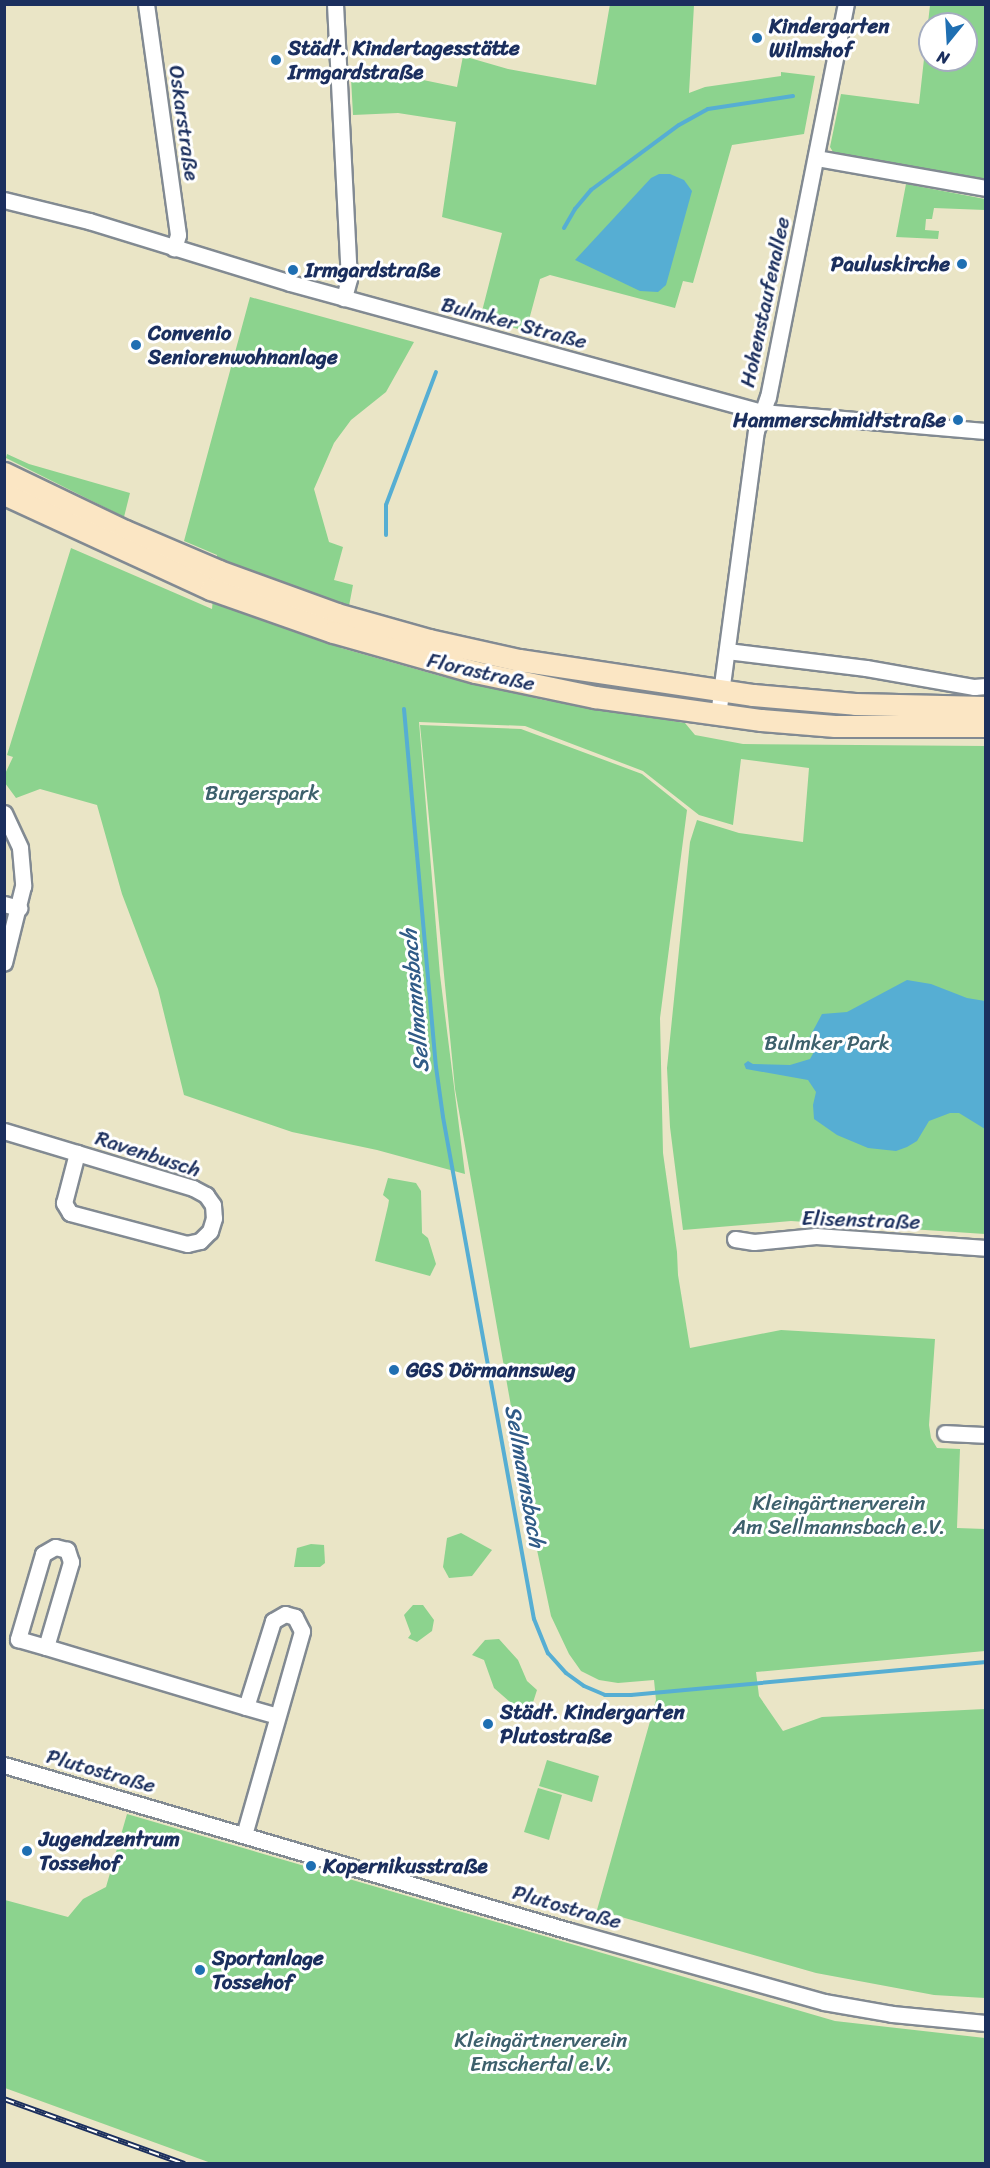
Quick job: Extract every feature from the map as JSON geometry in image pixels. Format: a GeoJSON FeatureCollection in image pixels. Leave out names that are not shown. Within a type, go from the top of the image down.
{"type":"FeatureCollection","features":[{"type":"Feature","properties":{"kind":"main road","name":"Florastraße"},"geometry":{"type":"LineString","coordinates":[[4,473],[125,531],[219,571],[388,629],[519,660],[722,690],[855,704],[986,707]]}},
{"type":"Feature","properties":{"kind":"main road","name":"Florastraße"},"geometry":{"type":"LineString","coordinates":[[4,494],[211,589],[333,632],[419,658],[521,682],[718,716],[835,726],[986,726]]}},
{"type":"Feature","properties":{"kind":"street","name":"Oskarstraße"},"geometry":{"type":"LineString","coordinates":[[146,4],[178,235],[174,248]]}},
{"type":"Feature","properties":{"kind":"street"},"geometry":{"type":"LineString","coordinates":[[335,4],[349,279],[344,298]]}},
{"type":"Feature","properties":{"kind":"street","name":"Hohenstaufenallee"},"geometry":{"type":"LineString","coordinates":[[718,716],[756,431],[763,412],[846,4]]}},
{"type":"Feature","properties":{"kind":"street"},"geometry":{"type":"LineString","coordinates":[[816,158],[986,188]]}},
{"type":"Feature","properties":{"kind":"street","name":"Bulmker Straße"},"geometry":{"type":"LineString","coordinates":[[4,200],[89,221],[344,298],[763,412],[986,431]]}},
{"type":"Feature","properties":{"kind":"street"},"geometry":{"type":"LineString","coordinates":[[727,651],[866,668],[974,687],[986,686]]}},
{"type":"Feature","properties":{"kind":"street"},"geometry":{"type":"LineString","coordinates":[[4,813],[20,848],[23,886],[12,906],[4,963]]}},
{"type":"Feature","properties":{"kind":"street","name":"Ravenbusch"},"geometry":{"type":"LineString","coordinates":[[4,1131],[77,1153],[193,1188],[206,1195],[213,1205],[214,1218],[210,1231],[200,1241],[187,1244],[70,1213],[64,1203],[77,1153]]}},
{"type":"Feature","properties":{"kind":"street","name":"Elisenstraße"},"geometry":{"type":"LineString","coordinates":[[735,1239],[754,1242],[816,1236],[986,1248]]}},
{"type":"Feature","properties":{"kind":"street"},"geometry":{"type":"LineString","coordinates":[[945,1433],[986,1435]]}},
{"type":"Feature","properties":{"kind":"street"},"geometry":{"type":"LineString","coordinates":[[46,1647],[71,1562],[67,1550],[55,1547],[43,1554],[18,1639],[277,1716]]}},
{"type":"Feature","properties":{"kind":"street"},"geometry":{"type":"LineString","coordinates":[[244,1835],[302,1631],[295,1617],[285,1614],[273,1621],[246,1707]]}},
{"type":"Feature","properties":{"kind":"street","name":"Plutostraße"},"geometry":{"type":"LineString","coordinates":[[4,1765],[824,2002],[892,2014],[986,2023]]}},
{"type":"Feature","properties":{"kind":"green space"},"geometry":{"type":"Polygon","coordinates":[[[610,4],[694,5],[689,93],[705,87],[781,76],[781,72],[815,76],[804,134],[732,145],[693,283],[683,281],[675,308],[550,275],[540,279],[526,331],[480,319],[502,233],[442,217],[456,122],[398,113],[353,115],[351,78],[399,75],[457,87],[463,56],[508,69],[596,85],[610,4]]]}},
{"type":"Feature","properties":{"kind":"green space"},"geometry":{"type":"Polygon","coordinates":[[[930,5],[985,5],[985,179],[833,152],[830,147],[841,94],[919,104],[923,72],[978,72],[978,12],[929,12],[930,5]]]}},
{"type":"Feature","properties":{"kind":"green space"},"geometry":{"type":"Polygon","coordinates":[[[906,184],[985,199],[985,210],[934,208],[932,219],[926,219],[925,230],[939,231],[938,239],[896,237],[906,184]]]}},
{"type":"Feature","properties":{"kind":"green space","name":"Burgerspark"},"geometry":{"type":"Polygon","coordinates":[[[250,297],[414,342],[386,392],[351,420],[334,443],[314,489],[329,542],[343,547],[334,580],[353,585],[341,648],[444,677],[544,700],[685,723],[695,735],[743,744],[985,746],[985,1234],[791,1221],[683,1230],[670,1127],[667,1068],[690,842],[697,820],[739,833],[803,842],[809,768],[741,759],[733,825],[699,815],[643,771],[525,726],[419,722],[440,975],[465,1174],[377,1150],[292,1132],[184,1095],[158,989],[122,894],[97,805],[40,789],[16,798],[5,783],[4,776],[13,757],[7,755],[71,548],[212,609],[217,555],[184,541],[250,297]]]}},
{"type":"Feature","properties":{"kind":"green space"},"geometry":{"type":"Polygon","coordinates":[[[7,454],[29,464],[130,493],[124,517],[6,458],[7,454]]]}},
{"type":"Feature","properties":{"kind":"green space","name":"Kleingärtnerverein Am Sellmannsbach e.V."},"geometry":{"type":"Polygon","coordinates":[[[420,725],[521,729],[642,774],[687,810],[660,1018],[663,1153],[677,1252],[678,1275],[690,1348],[781,1330],[935,1339],[929,1425],[931,1438],[937,1448],[960,1449],[957,1528],[985,1529],[985,1651],[756,1672],[759,1696],[783,1731],[822,1717],[985,1709],[985,1998],[934,1995],[816,1973],[597,1910],[656,1700],[654,1680],[618,1683],[599,1680],[581,1671],[569,1654],[551,1616],[533,1531],[455,1089],[420,725]]]}},
{"type":"Feature","properties":{"kind":"green space"},"geometry":{"type":"Polygon","coordinates":[[[388,1178],[416,1183],[421,1191],[422,1233],[428,1238],[436,1264],[430,1276],[375,1261],[389,1200],[383,1195],[388,1178]]]}},
{"type":"Feature","properties":{"kind":"green space"},"geometry":{"type":"Polygon","coordinates":[[[461,1533],[492,1550],[472,1576],[449,1578],[443,1567],[447,1538],[461,1533]]]}},
{"type":"Feature","properties":{"kind":"green space"},"geometry":{"type":"Polygon","coordinates":[[[311,1544],[324,1545],[325,1563],[320,1567],[294,1567],[297,1548],[311,1544]]]}},
{"type":"Feature","properties":{"kind":"green space"},"geometry":{"type":"Polygon","coordinates":[[[413,1605],[423,1605],[434,1620],[432,1631],[417,1642],[408,1638],[411,1634],[404,1615],[413,1605]]]}},
{"type":"Feature","properties":{"kind":"green space"},"geometry":{"type":"Polygon","coordinates":[[[499,1639],[518,1660],[527,1681],[537,1690],[528,1718],[510,1709],[510,1702],[494,1688],[484,1660],[472,1655],[485,1640],[499,1639]]]}},
{"type":"Feature","properties":{"kind":"green space"},"geometry":{"type":"Polygon","coordinates":[[[547,1760],[599,1776],[592,1802],[539,1786],[547,1760]]]}},
{"type":"Feature","properties":{"kind":"green space"},"geometry":{"type":"Polygon","coordinates":[[[538,1788],[562,1795],[549,1840],[524,1832],[538,1788]]]}},
{"type":"Feature","properties":{"kind":"green space","name":"Kleingärtnerverein Emschertal e.V."},"geometry":{"type":"Polygon","coordinates":[[[127,1814],[835,2021],[985,2038],[985,2163],[211,2163],[5,2088],[5,1900],[68,1917],[83,1899],[106,1887],[127,1814]]]}},
{"type":"Feature","properties":{"kind":"water"},"geometry":{"type":"Polygon","coordinates":[[[659,174],[670,174],[684,180],[692,191],[666,285],[658,292],[640,291],[575,260],[651,178],[659,174]]]}},
{"type":"Feature","properties":{"kind":"water"},"geometry":{"type":"Polygon","coordinates":[[[907,980],[931,984],[967,998],[985,1001],[985,1129],[959,1113],[950,1113],[929,1121],[917,1141],[907,1147],[896,1151],[868,1148],[837,1135],[814,1119],[813,1105],[816,1092],[808,1080],[746,1069],[744,1064],[748,1061],[753,1064],[790,1065],[810,1059],[815,1050],[807,1042],[822,1014],[847,1012],[907,980]]]}},
{"type":"Feature","properties":{"kind":"waterway","name":"Sellmannsbach"},"geometry":{"type":"LineString","coordinates":[[564,228],[575,209],[591,190],[679,125],[708,109],[793,96]]}},
{"type":"Feature","properties":{"kind":"waterway","name":"Sellmannsbach"},"geometry":{"type":"LineString","coordinates":[[386,535],[386,505],[436,372]]}},
{"type":"Feature","properties":{"kind":"waterway","name":"Sellmannsbach"},"geometry":{"type":"LineString","coordinates":[[404,709],[436,1067],[443,1117],[534,1619],[548,1653],[566,1673],[584,1686],[605,1695],[631,1695],[986,1662]]}},
{"type":"Feature","properties":{"kind":"railway"},"geometry":{"type":"LineString","coordinates":[[4,2099],[185,2164]]}},
{"type":"Feature","properties":{"kind":"place","name":"Kindergarten Wilmshof"},"geometry":{"type":"Point","coordinates":[757,38]}},
{"type":"Feature","properties":{"kind":"place","name":"Städt. Kindertagesstätte Irmgardstraße"},"geometry":{"type":"Point","coordinates":[276,60]}},
{"type":"Feature","properties":{"kind":"place","name":"Pauluskirche"},"geometry":{"type":"Point","coordinates":[962,264]}},
{"type":"Feature","properties":{"kind":"place","name":"Irmgardstraße"},"geometry":{"type":"Point","coordinates":[293,270]}},
{"type":"Feature","properties":{"kind":"place","name":"Convenio Seniorenwohnanlage"},"geometry":{"type":"Point","coordinates":[136,345]}},
{"type":"Feature","properties":{"kind":"place","name":"Hammerschmidtstraße"},"geometry":{"type":"Point","coordinates":[958,420]}},
{"type":"Feature","properties":{"kind":"place","name":"GGS Dörmannsweg"},"geometry":{"type":"Point","coordinates":[394,1370]}},
{"type":"Feature","properties":{"kind":"place","name":"Städt. Kindergarten Plutostraße"},"geometry":{"type":"Point","coordinates":[488,1724]}},
{"type":"Feature","properties":{"kind":"place","name":"Jugendzentrum Tossehof"},"geometry":{"type":"Point","coordinates":[27,1851]}},
{"type":"Feature","properties":{"kind":"place","name":"Kopernikusstraße"},"geometry":{"type":"Point","coordinates":[311,1866]}},
{"type":"Feature","properties":{"kind":"place","name":"Sportanlage Tossehof"},"geometry":{"type":"Point","coordinates":[200,1970]}},
{"type":"Feature","properties":{"kind":"park label","name":"Bulmker Park"},"geometry":{"type":"Point","coordinates":[827,1043]}}]}
